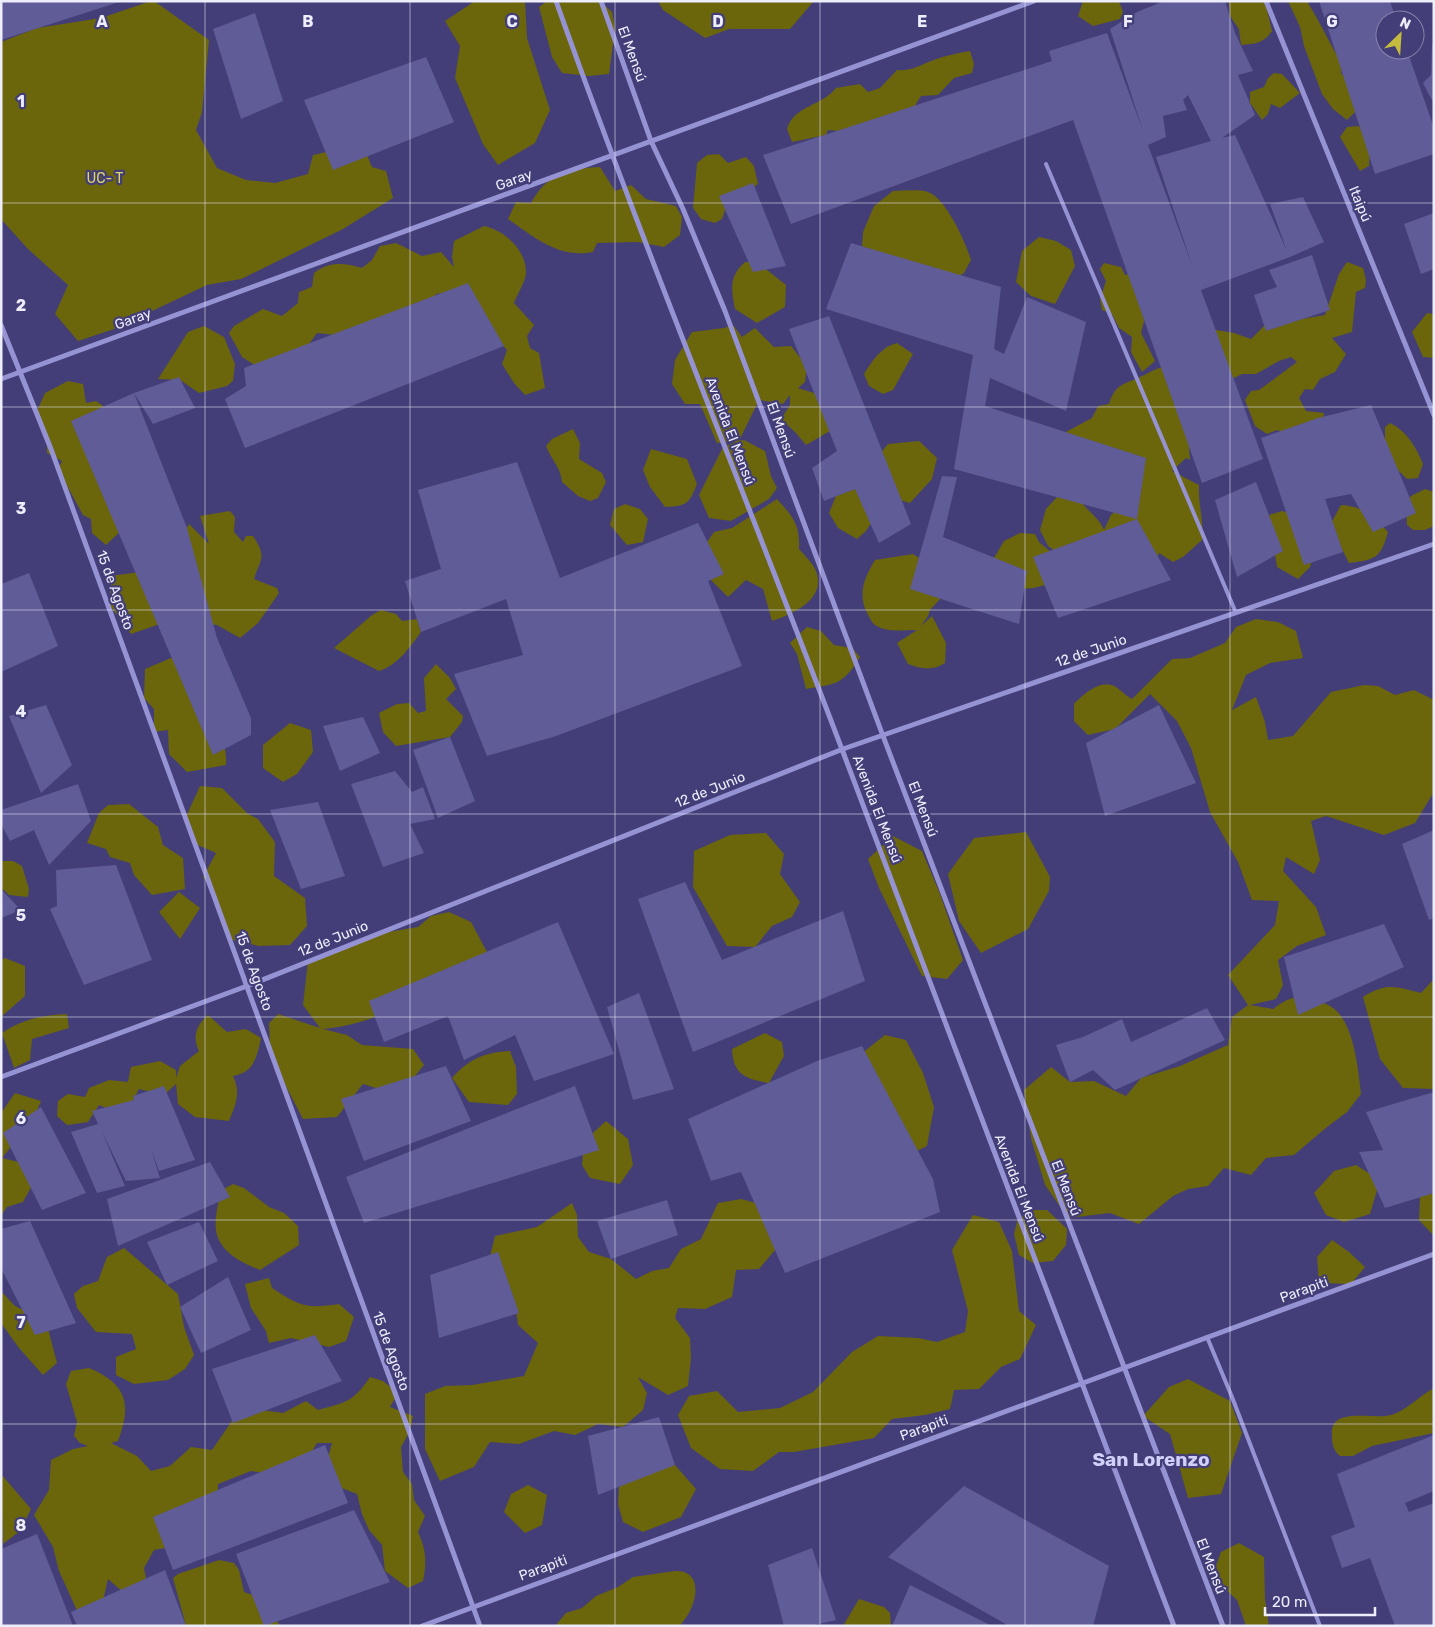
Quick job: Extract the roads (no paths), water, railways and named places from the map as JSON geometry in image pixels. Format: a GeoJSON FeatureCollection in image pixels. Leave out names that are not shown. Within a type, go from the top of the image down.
{"type":"FeatureCollection","features":[{"type":"Feature","properties":{"kind":"street","name":"Avenida El Mensú"},"geometry":{"type":"LineString","coordinates":[[556,1],[611,156],[843,749],[1080,1383],[1174,1626]]}},
{"type":"Feature","properties":{"kind":"street","name":"El Mensú"},"geometry":{"type":"LineString","coordinates":[[601,1],[651,141],[683,209],[725,311],[883,736],[1223,1626]]}},
{"type":"Feature","properties":{"kind":"street","name":"Garay"},"geometry":{"type":"LineString","coordinates":[[1,379],[1034,1]]}},
{"type":"Feature","properties":{"kind":"street","name":"Itaipú"},"geometry":{"type":"LineString","coordinates":[[1266,1],[1434,415]]}},
{"type":"Feature","properties":{"kind":"street","name":"15 de Agosto"},"geometry":{"type":"LineString","coordinates":[[1,325],[51,449],[480,1626]]}},
{"type":"Feature","properties":{"kind":"street","name":"12 de Junio"},"geometry":{"type":"LineString","coordinates":[[1,1076],[247,986],[843,749],[1434,544]]}},
{"type":"Feature","properties":{"kind":"street","name":"Parapiti"},"geometry":{"type":"LineString","coordinates":[[422,1626],[472,1606],[1434,1254]]}},
{"type":"Feature","properties":{"kind":"lane"},"geometry":{"type":"LineString","coordinates":[[1046,164],[1236,613]]}},
{"type":"Feature","properties":{"kind":"lane"},"geometry":{"type":"LineString","coordinates":[[1207,1337],[1320,1626]]}},
{"type":"Feature","properties":{"kind":"district","name":"San Lorenzo"},"geometry":{"type":"Point","coordinates":[1151,1459]}},
{"type":"Feature","properties":{"kind":"park label","name":"UC- T"},"geometry":{"type":"Point","coordinates":[105,178]}}]}
